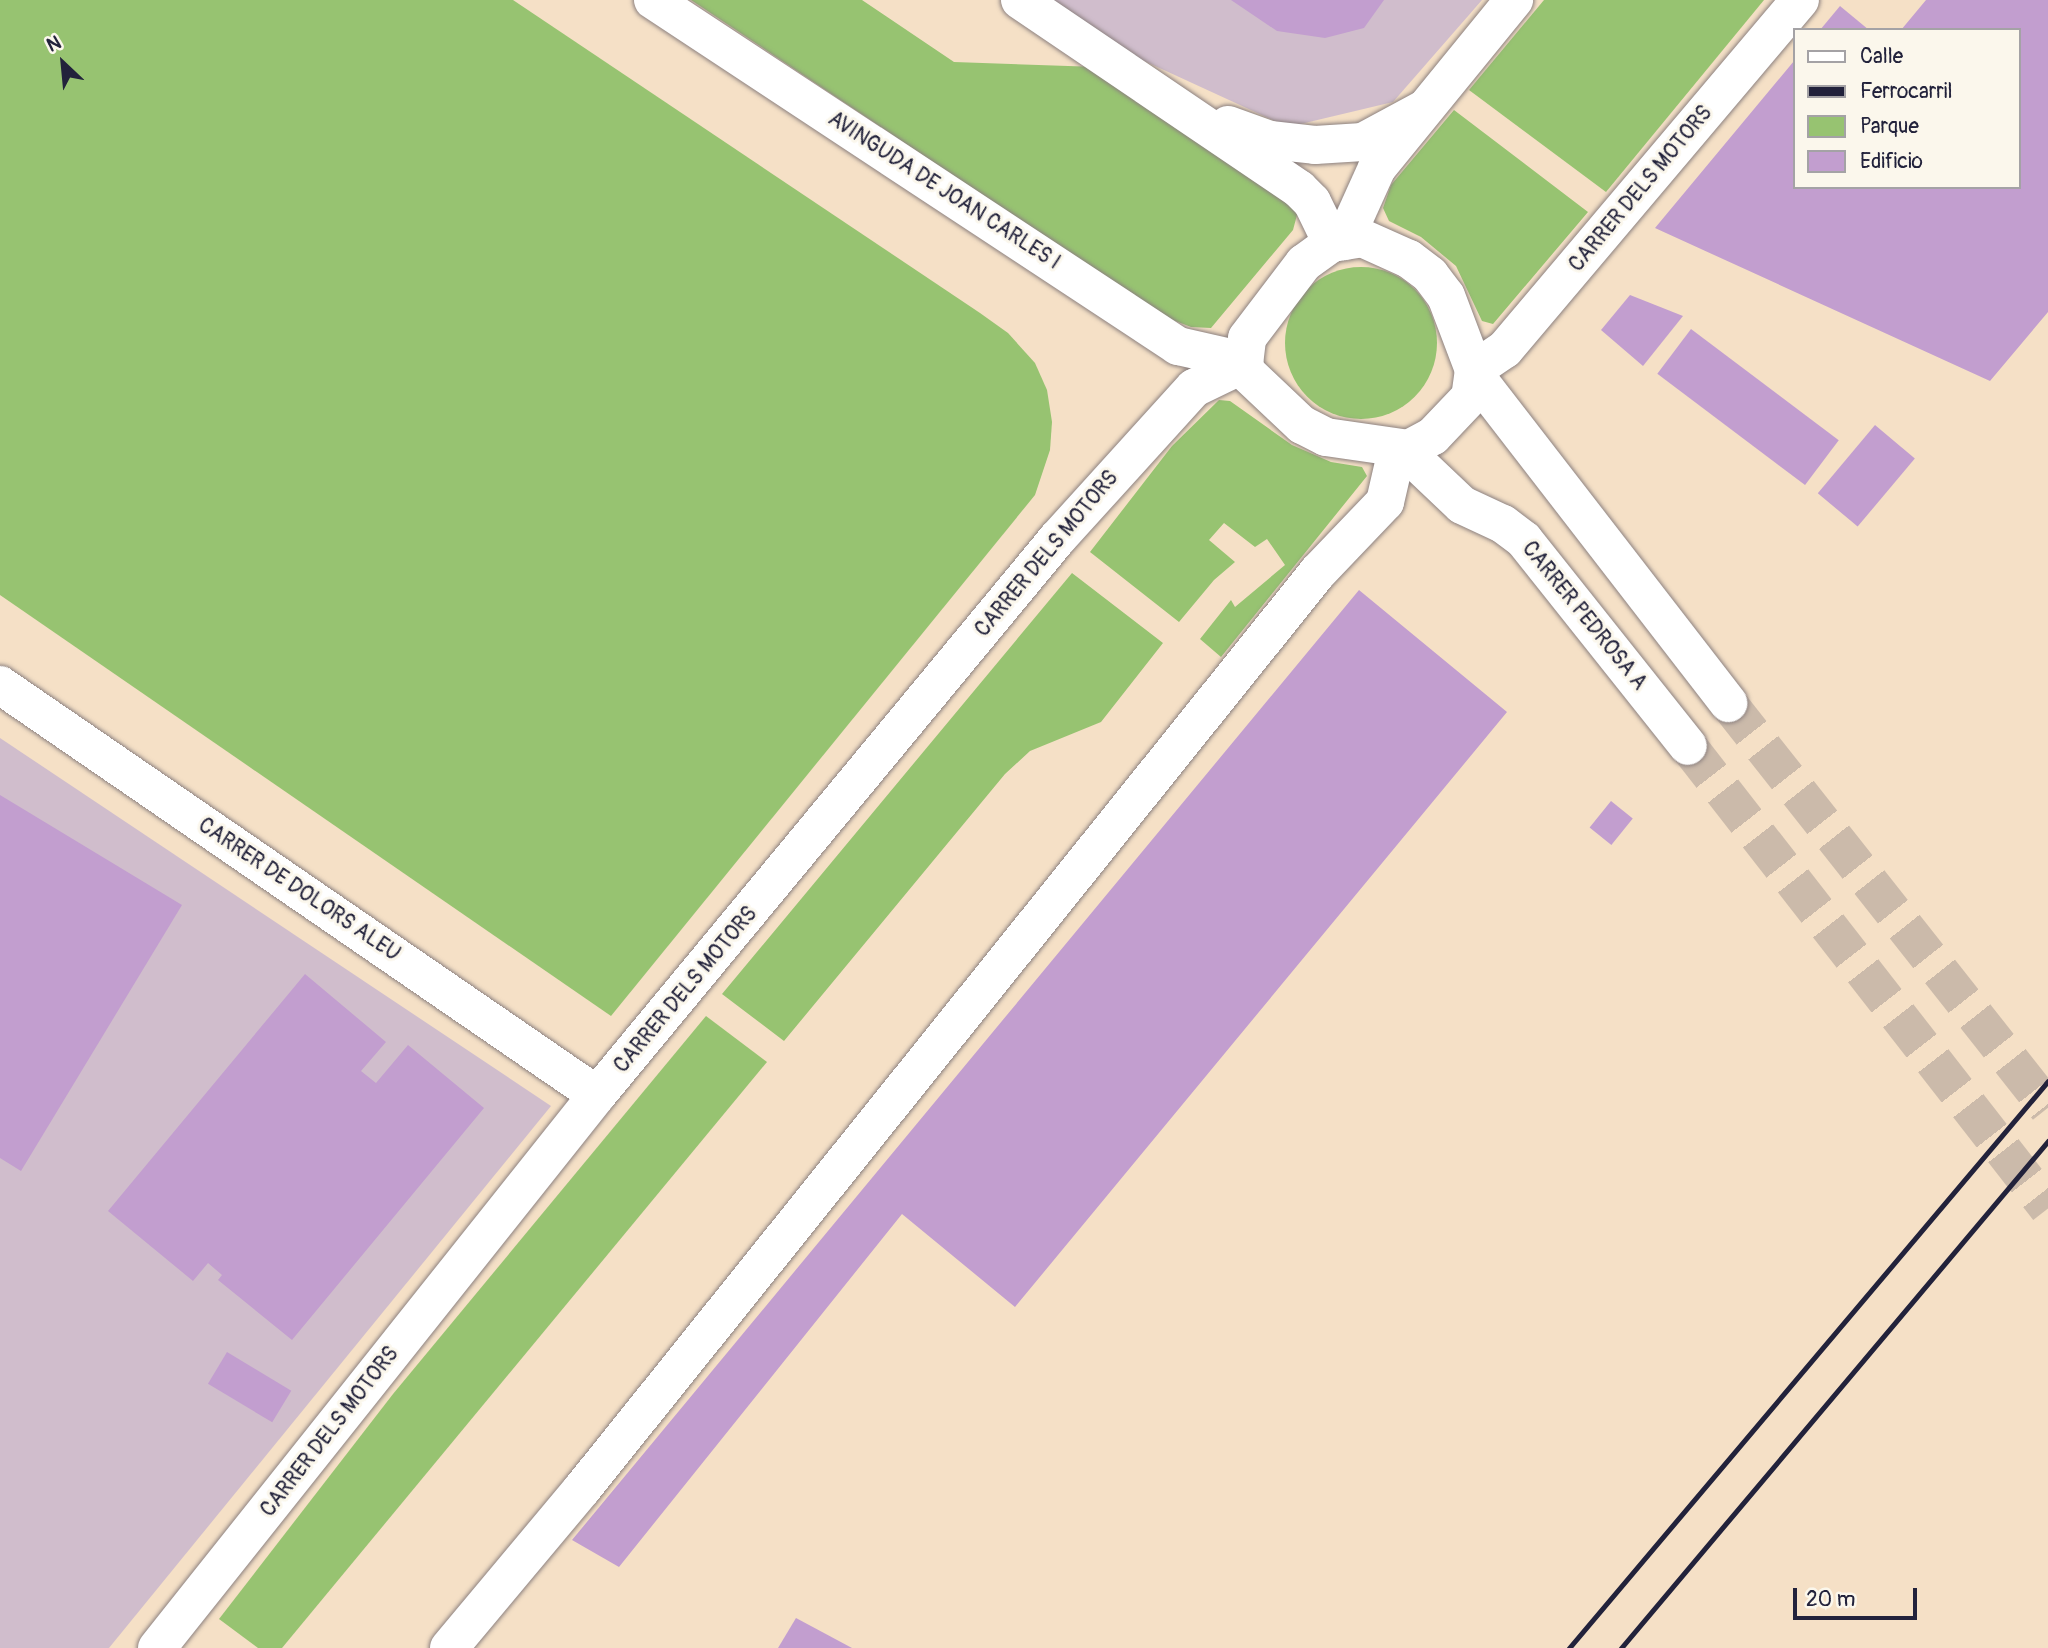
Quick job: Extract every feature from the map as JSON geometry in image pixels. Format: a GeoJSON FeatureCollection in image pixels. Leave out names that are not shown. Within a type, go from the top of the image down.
{"type":"FeatureCollection","features":[{"type":"Feature","properties":{"kind":"street","name":"AVINGUDA DE JOAN CARLES I"},"geometry":{"type":"LineString","coordinates":[[653,0],[1178,346],[1244,363]]}},
{"type":"Feature","properties":{"kind":"street"},"geometry":{"type":"LineString","coordinates":[[1020,0],[1299,189],[1312,202],[1338,242]]}},
{"type":"Feature","properties":{"kind":"street"},"geometry":{"type":"LineString","coordinates":[[1338,242],[1377,168],[1514,0]]}},
{"type":"Feature","properties":{"kind":"street","name":"CARRER DELS MOTORS"},"geometry":{"type":"LineString","coordinates":[[1474,372],[1512,341],[1800,0]]}},
{"type":"Feature","properties":{"kind":"street"},"geometry":{"type":"LineString","coordinates":[[1179,108],[1270,140],[1315,145],[1363,142],[1424,109]]}},
{"type":"Feature","properties":{"kind":"street"},"geometry":{"type":"LineString","coordinates":[[1474,372],[1470,397],[1453,416],[1433,436],[1400,449],[1326,437],[1302,425],[1246,372],[1244,363],[1247,338],[1258,319],[1304,263],[1338,242],[1362,238],[1409,259],[1430,275],[1446,296],[1474,372],[1727,703]]}},
{"type":"Feature","properties":{"kind":"street","name":"CARRER DELS MOTORS"},"geometry":{"type":"LineString","coordinates":[[157,1648],[597,1095],[1106,482],[1194,388],[1244,363]]}},
{"type":"Feature","properties":{"kind":"street"},"geometry":{"type":"LineString","coordinates":[[449,1648],[582,1489],[1318,572],[1385,502],[1400,449]]}},
{"type":"Feature","properties":{"kind":"street","name":"CARRER PEDROSA A"},"geometry":{"type":"LineString","coordinates":[[1400,449],[1462,505],[1503,524],[1524,540],[1688,746]]}},
{"type":"Feature","properties":{"kind":"street","name":"CARRER DE DOLORS ALEU"},"geometry":{"type":"LineString","coordinates":[[0,685],[597,1095]]}},
{"type":"Feature","properties":{"kind":"shaded area"},"geometry":{"type":"Polygon","coordinates":[[[1020,0],[1482,0],[1393,102],[1288,127],[1040,13],[1020,0]]]}},
{"type":"Feature","properties":{"kind":"shaded area"},"geometry":{"type":"Polygon","coordinates":[[[0,738],[551,1106],[109,1648],[0,1648],[0,738]]]}},
{"type":"Feature","properties":{"kind":"green space"},"geometry":{"type":"Polygon","coordinates":[[[0,0],[513,0],[980,313],[1008,333],[1035,363],[1047,390],[1052,422],[1050,450],[1035,495],[611,1016],[0,595],[0,0]]]}},
{"type":"Feature","properties":{"kind":"green space"},"geometry":{"type":"Polygon","coordinates":[[[691,0],[862,0],[954,62],[1098,67],[1289,200],[1297,215],[1293,230],[1211,328],[1191,327],[1165,317],[691,0]]]}},
{"type":"Feature","properties":{"kind":"green space"},"geometry":{"type":"Polygon","coordinates":[[[1544,0],[1764,0],[1606,192],[1469,90],[1544,0]]]}},
{"type":"Feature","properties":{"kind":"green space"},"geometry":{"type":"Polygon","coordinates":[[[1454,110],[1588,212],[1493,324],[1482,321],[1456,266],[1421,237],[1389,221],[1383,208],[1391,185],[1454,110]]]}},
{"type":"Feature","properties":{"kind":"green space"},"geometry":{"type":"Polygon","coordinates":[[[1361,267],[1390,273],[1415,289],[1431,314],[1437,343],[1431,372],[1415,397],[1390,413],[1361,419],[1332,413],[1307,397],[1291,372],[1285,343],[1291,314],[1307,289],[1332,273],[1361,267]]]}},
{"type":"Feature","properties":{"kind":"green space"},"geometry":{"type":"Polygon","coordinates":[[[1219,400],[1230,401],[1292,445],[1331,462],[1362,467],[1367,476],[1221,657],[1200,639],[1231,600],[1235,607],[1285,565],[1267,539],[1255,547],[1224,523],[1209,540],[1235,562],[1214,580],[1179,622],[1090,552],[1172,446],[1219,400]]]}},
{"type":"Feature","properties":{"kind":"green space"},"geometry":{"type":"Polygon","coordinates":[[[1072,573],[1163,643],[1101,722],[1030,751],[1005,774],[784,1041],[722,994],[1072,573]]]}},
{"type":"Feature","properties":{"kind":"green space"},"geometry":{"type":"Polygon","coordinates":[[[706,1016],[767,1062],[282,1648],[258,1648],[219,1619],[393,1394],[706,1016]]]}},
{"type":"Feature","properties":{"kind":"building"},"geometry":{"type":"Polygon","coordinates":[[[1231,0],[1384,0],[1364,28],[1325,38],[1277,31],[1231,0]]]}},
{"type":"Feature","properties":{"kind":"building"},"geometry":{"type":"Polygon","coordinates":[[[1926,0],[2048,0],[2048,312],[1990,381],[1655,228],[1792,63],[1792,189],[2020,189],[2020,28],[1903,28],[1926,0]]]}},
{"type":"Feature","properties":{"kind":"building"},"geometry":{"type":"Polygon","coordinates":[[[1840,6],[1867,28],[1822,28],[1840,6]]]}},
{"type":"Feature","properties":{"kind":"building"},"geometry":{"type":"Polygon","coordinates":[[[1630,295],[1683,316],[1643,366],[1601,330],[1630,295]]]}},
{"type":"Feature","properties":{"kind":"building"},"geometry":{"type":"Polygon","coordinates":[[[1691,329],[1839,440],[1805,485],[1657,374],[1691,329]]]}},
{"type":"Feature","properties":{"kind":"building"},"geometry":{"type":"Polygon","coordinates":[[[1875,425],[1915,458],[1858,527],[1818,493],[1875,425]]]}},
{"type":"Feature","properties":{"kind":"building"},"geometry":{"type":"Polygon","coordinates":[[[1359,590],[1507,712],[1015,1307],[902,1214],[619,1567],[572,1540],[1359,590]]]}},
{"type":"Feature","properties":{"kind":"building"},"geometry":{"type":"Polygon","coordinates":[[[0,795],[182,905],[21,1171],[0,1158],[0,795]]]}},
{"type":"Feature","properties":{"kind":"building"},"geometry":{"type":"Polygon","coordinates":[[[1611,801],[1633,819],[1611,845],[1590,827],[1611,801]]]}},
{"type":"Feature","properties":{"kind":"building"},"geometry":{"type":"Polygon","coordinates":[[[305,974],[386,1042],[361,1071],[376,1083],[408,1045],[484,1108],[292,1340],[218,1280],[222,1275],[208,1263],[193,1281],[108,1211],[305,974]]]}},
{"type":"Feature","properties":{"kind":"building"},"geometry":{"type":"Polygon","coordinates":[[[227,1352],[291,1391],[272,1422],[208,1384],[227,1352]]]}},
{"type":"Feature","properties":{"kind":"building"},"geometry":{"type":"Polygon","coordinates":[[[796,1618],[852,1648],[778,1648],[796,1618]]]}},
{"type":"Feature","properties":{"kind":"tunnel"},"geometry":{"type":"LineString","coordinates":[[1728,703],[2048,1108]]}},
{"type":"Feature","properties":{"kind":"tunnel"},"geometry":{"type":"LineString","coordinates":[[1688,746],[2048,1208]]}},
{"type":"Feature","properties":{"kind":"railway"},"geometry":{"type":"LineString","coordinates":[[1569,1648],[2048,1081]]}},
{"type":"Feature","properties":{"kind":"railway"},"geometry":{"type":"LineString","coordinates":[[1621,1648],[2048,1141]]}}]}
